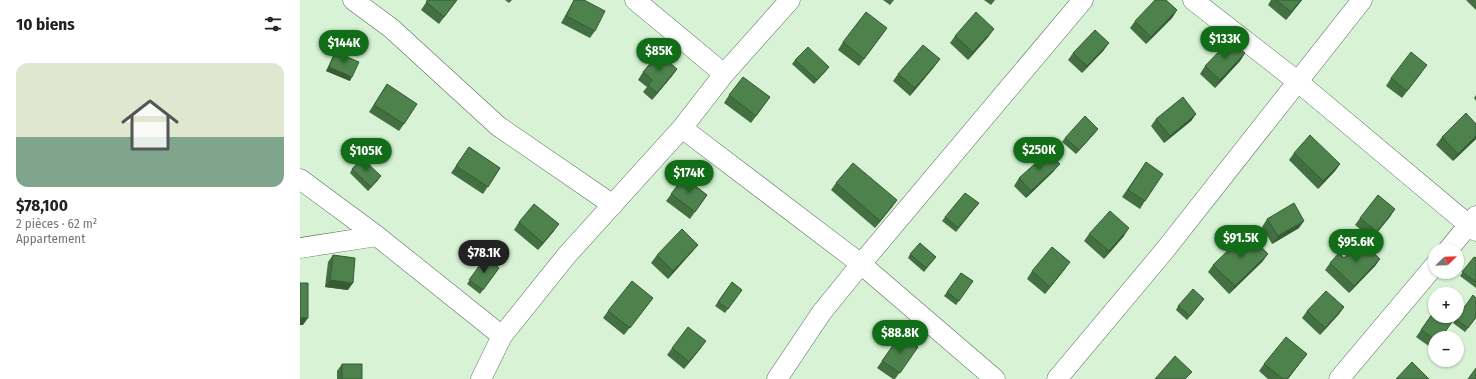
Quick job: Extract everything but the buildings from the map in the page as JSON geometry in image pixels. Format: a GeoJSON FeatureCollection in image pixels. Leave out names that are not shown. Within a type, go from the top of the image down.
{"type":"FeatureCollection","features":[{"type":"Feature","properties":{"kind":"street"},"geometry":{"type":"LineString","coordinates":[[353,0],[391,28],[498,126],[613,205]]}},
{"type":"Feature","properties":{"kind":"street"},"geometry":{"type":"LineString","coordinates":[[635,0],[724,74]]}},
{"type":"Feature","properties":{"kind":"street"},"geometry":{"type":"LineString","coordinates":[[481,379],[502,336],[567,255],[682,128],[724,74],[790,0]]}},
{"type":"Feature","properties":{"kind":"street"},"geometry":{"type":"LineString","coordinates":[[777,379],[822,312],[1083,0]]}},
{"type":"Feature","properties":{"kind":"street"},"geometry":{"type":"LineString","coordinates":[[1193,0],[1297,81],[1474,224],[1455,243]]}},
{"type":"Feature","properties":{"kind":"street"},"geometry":{"type":"LineString","coordinates":[[1057,379],[1165,250],[1362,0]]}},
{"type":"Feature","properties":{"kind":"street"},"geometry":{"type":"LineString","coordinates":[[682,128],[861,264],[995,379]]}},
{"type":"Feature","properties":{"kind":"street"},"geometry":{"type":"LineString","coordinates":[[300,179],[377,236],[502,336]]}},
{"type":"Feature","properties":{"kind":"street"},"geometry":{"type":"LineString","coordinates":[[300,248],[377,236]]}},
{"type":"Feature","properties":{"kind":"street"},"geometry":{"type":"LineString","coordinates":[[1340,379],[1428,274]]}}]}
